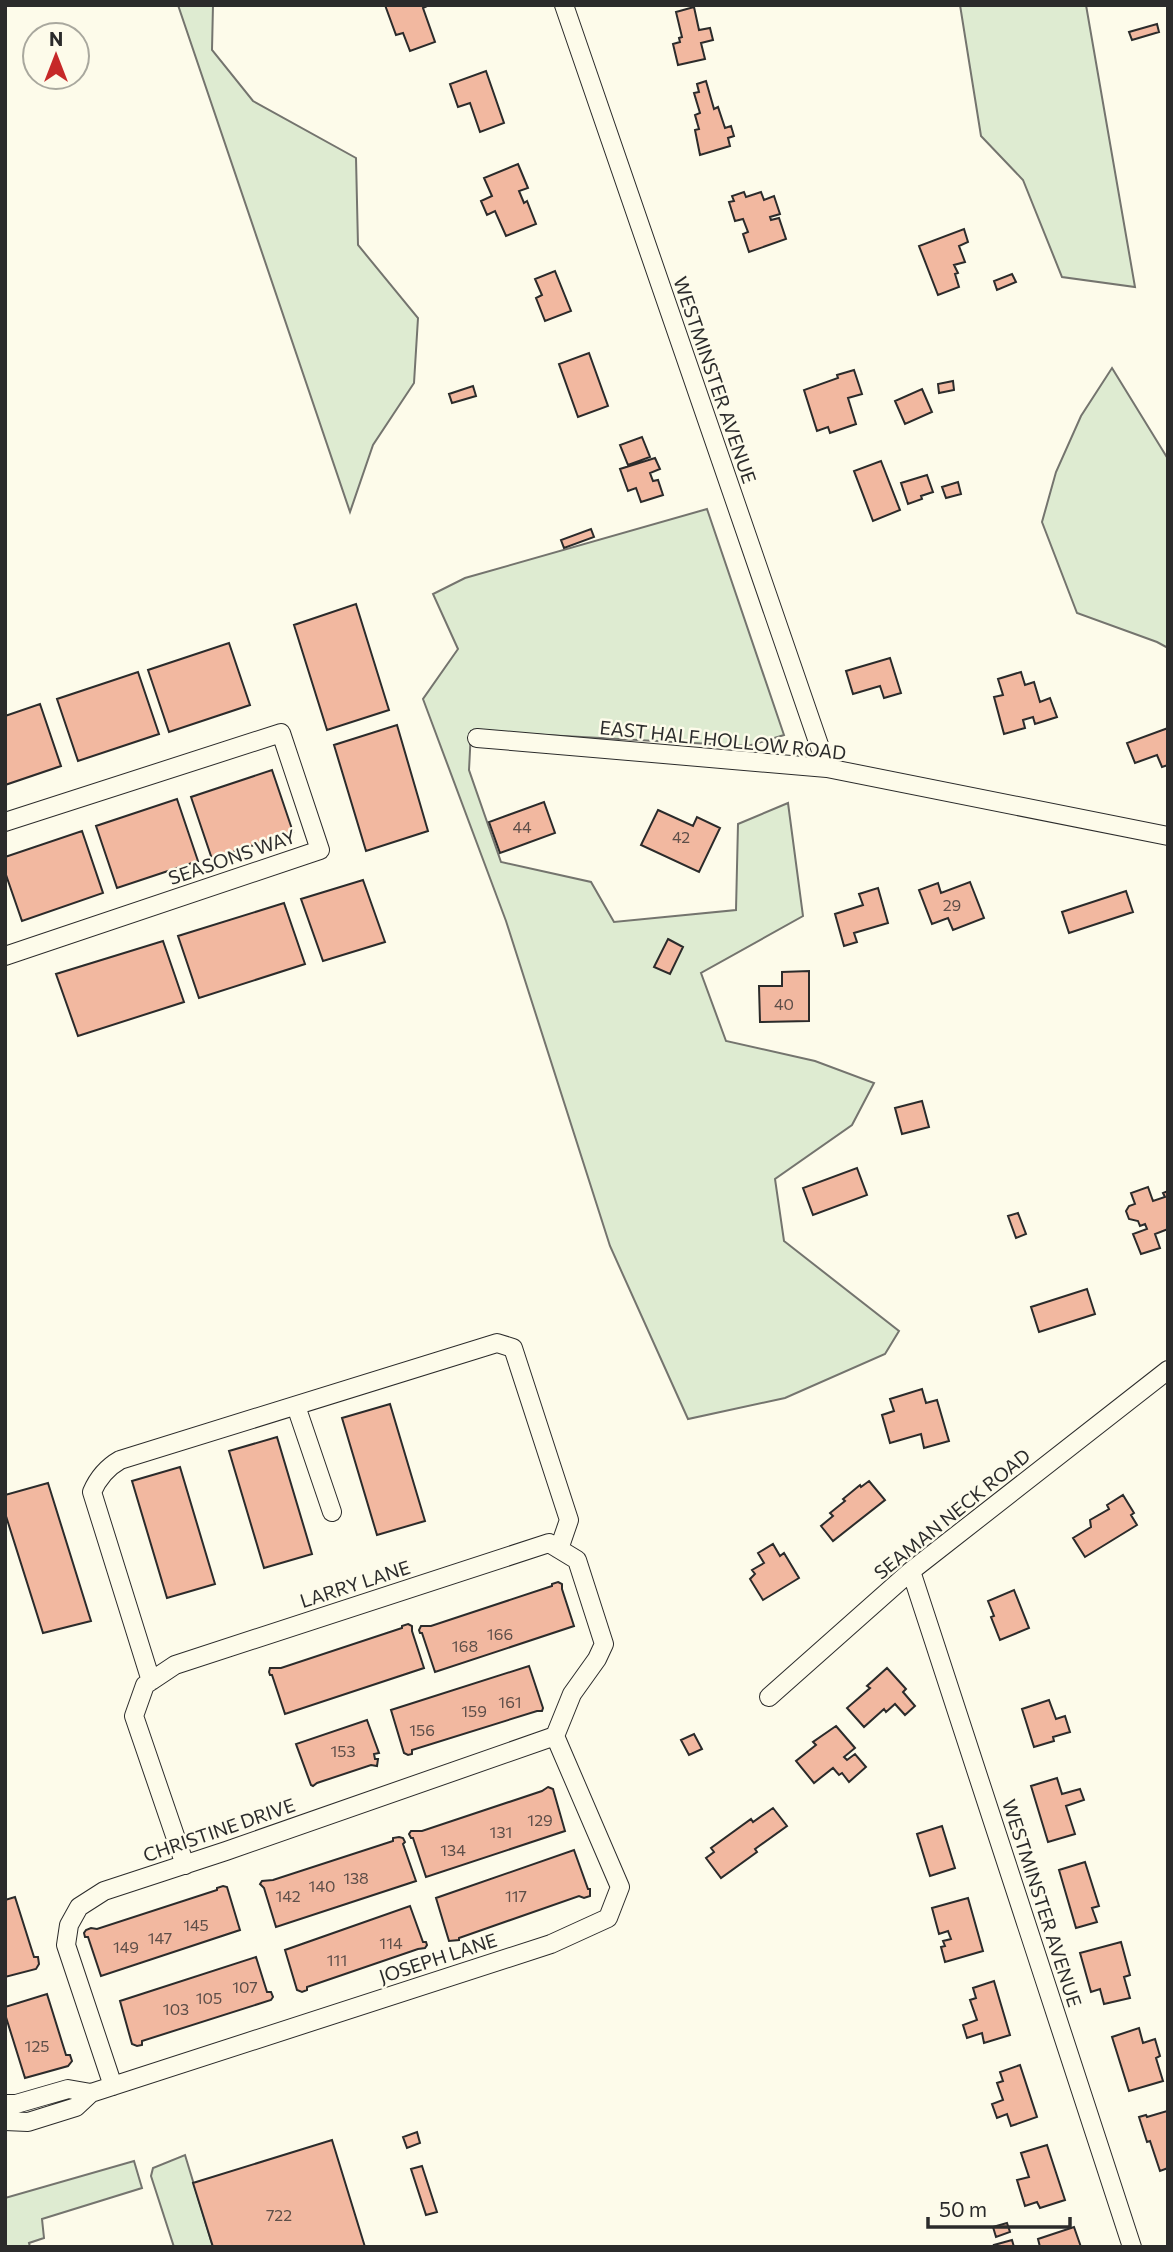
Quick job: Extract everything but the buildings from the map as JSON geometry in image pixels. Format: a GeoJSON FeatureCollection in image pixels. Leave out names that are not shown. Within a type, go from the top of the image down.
{"type":"FeatureCollection","features":[{"type":"Feature","properties":{"kind":"street","name":"WESTMINSTER AVENUE"},"geometry":{"type":"LineString","coordinates":[[564,5],[827,768]]}},
{"type":"Feature","properties":{"kind":"street","name":"SEASONS WAY"},"geometry":{"type":"LineString","coordinates":[[5,822],[281,733],[320,849],[5,956]]}},
{"type":"Feature","properties":{"kind":"street","name":"EAST HALF HOLLOW ROAD"},"geometry":{"type":"LineString","coordinates":[[477,738],[827,768],[1168,836]]}},
{"type":"Feature","properties":{"kind":"street"},"geometry":{"type":"LineString","coordinates":[[185,1865],[134,1716],[145,1685],[151,1681],[92,1492],[96,1482],[109,1466],[120,1460],[497,1343],[513,1348],[569,1520],[559,1549],[577,1560],[604,1644],[597,1659],[572,1694],[555,1736]]}},
{"type":"Feature","properties":{"kind":"street","name":"SEAMAN NECK ROAD"},"geometry":{"type":"LineString","coordinates":[[769,1697],[911,1572],[1168,1370]]}},
{"type":"Feature","properties":{"kind":"street"},"geometry":{"type":"LineString","coordinates":[[296,1406],[332,1512]]}},
{"type":"Feature","properties":{"kind":"street","name":"LARRY LANE"},"geometry":{"type":"LineString","coordinates":[[151,1681],[175,1665],[549,1543],[559,1549]]}},
{"type":"Feature","properties":{"kind":"street","name":"WESTMINSTER AVENUE"},"geometry":{"type":"LineString","coordinates":[[911,1572],[1132,2247]]}},
{"type":"Feature","properties":{"kind":"street","name":"CHRISTINE DRIVE"},"geometry":{"type":"LineString","coordinates":[[113,2087],[66,1945],[69,1925],[79,1907],[104,1891],[555,1736]]}},
{"type":"Feature","properties":{"kind":"street","name":"JOSEPH LANE"},"geometry":{"type":"LineString","coordinates":[[91,2093],[551,1944],[608,1918],[620,1887],[555,1736]]}},
{"type":"Feature","properties":{"kind":"street"},"geometry":{"type":"LineString","coordinates":[[5,2104],[16,2104],[68,2089],[91,2093]]}},
{"type":"Feature","properties":{"kind":"street"},"geometry":{"type":"LineString","coordinates":[[5,2121],[28,2122],[76,2107],[91,2093]]}},
{"type":"Feature","properties":{"kind":"green space"},"geometry":{"type":"Polygon","coordinates":[[[178,5],[213,5],[212,50],[253,101],[356,158],[358,245],[418,318],[414,383],[373,445],[350,512],[178,5]]]}},
{"type":"Feature","properties":{"kind":"green space"},"geometry":{"type":"Polygon","coordinates":[[[960,5],[1086,5],[1135,287],[1062,277],[1023,180],[981,136],[960,5]]]}},
{"type":"Feature","properties":{"kind":"green space"},"geometry":{"type":"Polygon","coordinates":[[[1112,368],[1168,459],[1168,648],[1077,613],[1042,522],[1056,472],[1081,416],[1112,368]]]}},
{"type":"Feature","properties":{"kind":"green space"},"geometry":{"type":"Polygon","coordinates":[[[707,509],[784,735],[748,746],[471,731],[469,770],[501,862],[591,882],[614,922],[736,910],[738,824],[788,803],[803,916],[701,973],[726,1041],[815,1061],[874,1083],[852,1125],[775,1179],[784,1241],[899,1331],[885,1354],[785,1398],[688,1419],[610,1246],[506,921],[423,699],[458,649],[433,594],[465,578],[707,509]]]}},
{"type":"Feature","properties":{"kind":"green space"},"geometry":{"type":"Polygon","coordinates":[[[185,2155],[213,2247],[174,2247],[151,2176],[153,2168],[185,2155]]]}},
{"type":"Feature","properties":{"kind":"green space"},"geometry":{"type":"Polygon","coordinates":[[[134,2161],[142,2188],[42,2219],[44,2238],[29,2243],[30,2247],[5,2247],[5,2198],[134,2161]]]}}]}
